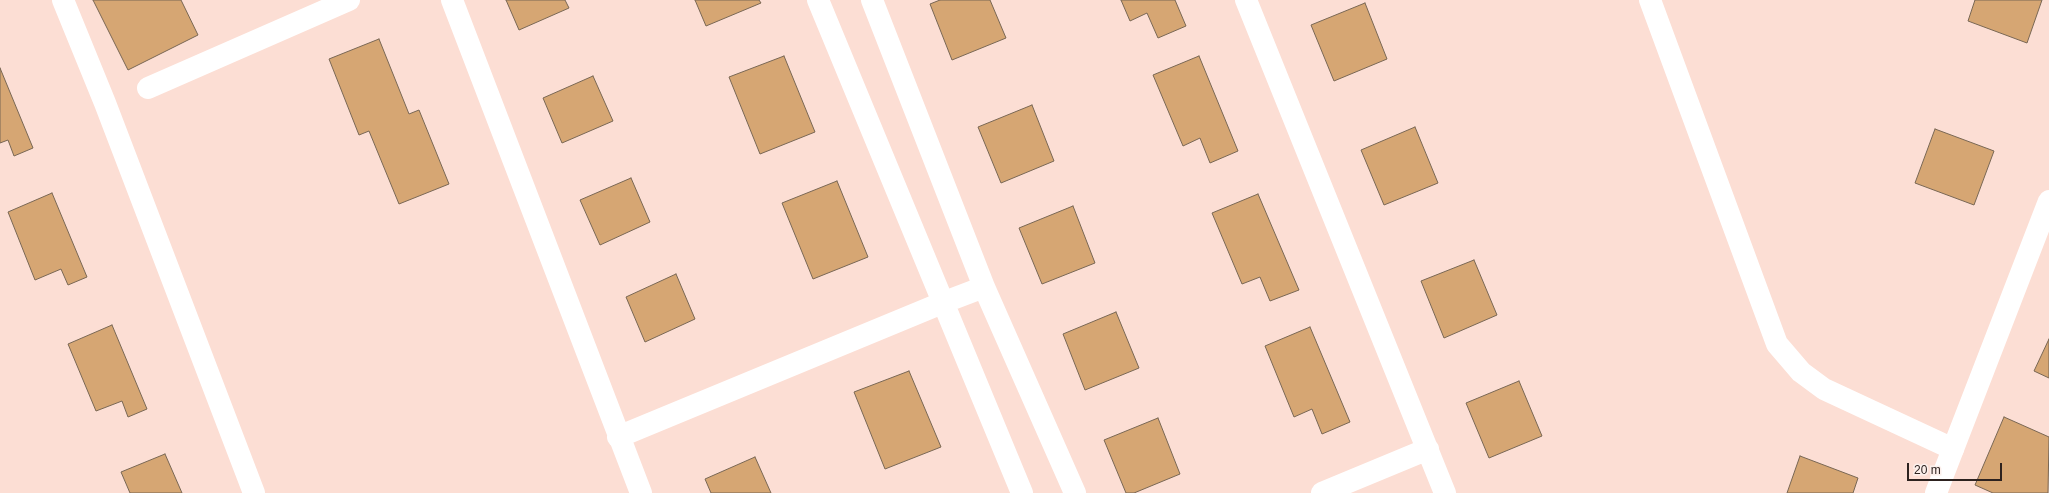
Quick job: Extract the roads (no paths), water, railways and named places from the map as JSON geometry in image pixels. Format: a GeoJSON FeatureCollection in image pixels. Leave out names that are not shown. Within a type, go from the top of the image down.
{"type":"FeatureCollection","features":[{"type":"Feature","properties":{"kind":"street"},"geometry":{"type":"LineString","coordinates":[[63,0],[105,103],[254,493]]}},
{"type":"Feature","properties":{"kind":"street"},"geometry":{"type":"LineString","coordinates":[[148,88],[349,0]]}},
{"type":"Feature","properties":{"kind":"street"},"geometry":{"type":"LineString","coordinates":[[452,0],[618,437],[641,493]]}},
{"type":"Feature","properties":{"kind":"street"},"geometry":{"type":"LineString","coordinates":[[818,0],[1022,493]]}},
{"type":"Feature","properties":{"kind":"street"},"geometry":{"type":"LineString","coordinates":[[872,0],[984,287],[1075,493]]}},
{"type":"Feature","properties":{"kind":"street"},"geometry":{"type":"LineString","coordinates":[[1246,0],[1445,493]]}},
{"type":"Feature","properties":{"kind":"street"},"geometry":{"type":"LineString","coordinates":[[1650,0],[1777,344],[1801,372],[1824,390],[1953,449]]}},
{"type":"Feature","properties":{"kind":"street"},"geometry":{"type":"LineString","coordinates":[[1936,493],[2049,201]]}},
{"type":"Feature","properties":{"kind":"street"},"geometry":{"type":"LineString","coordinates":[[618,437],[942,302],[984,287]]}},
{"type":"Feature","properties":{"kind":"street"},"geometry":{"type":"LineString","coordinates":[[1322,493],[1428,450]]}}]}
